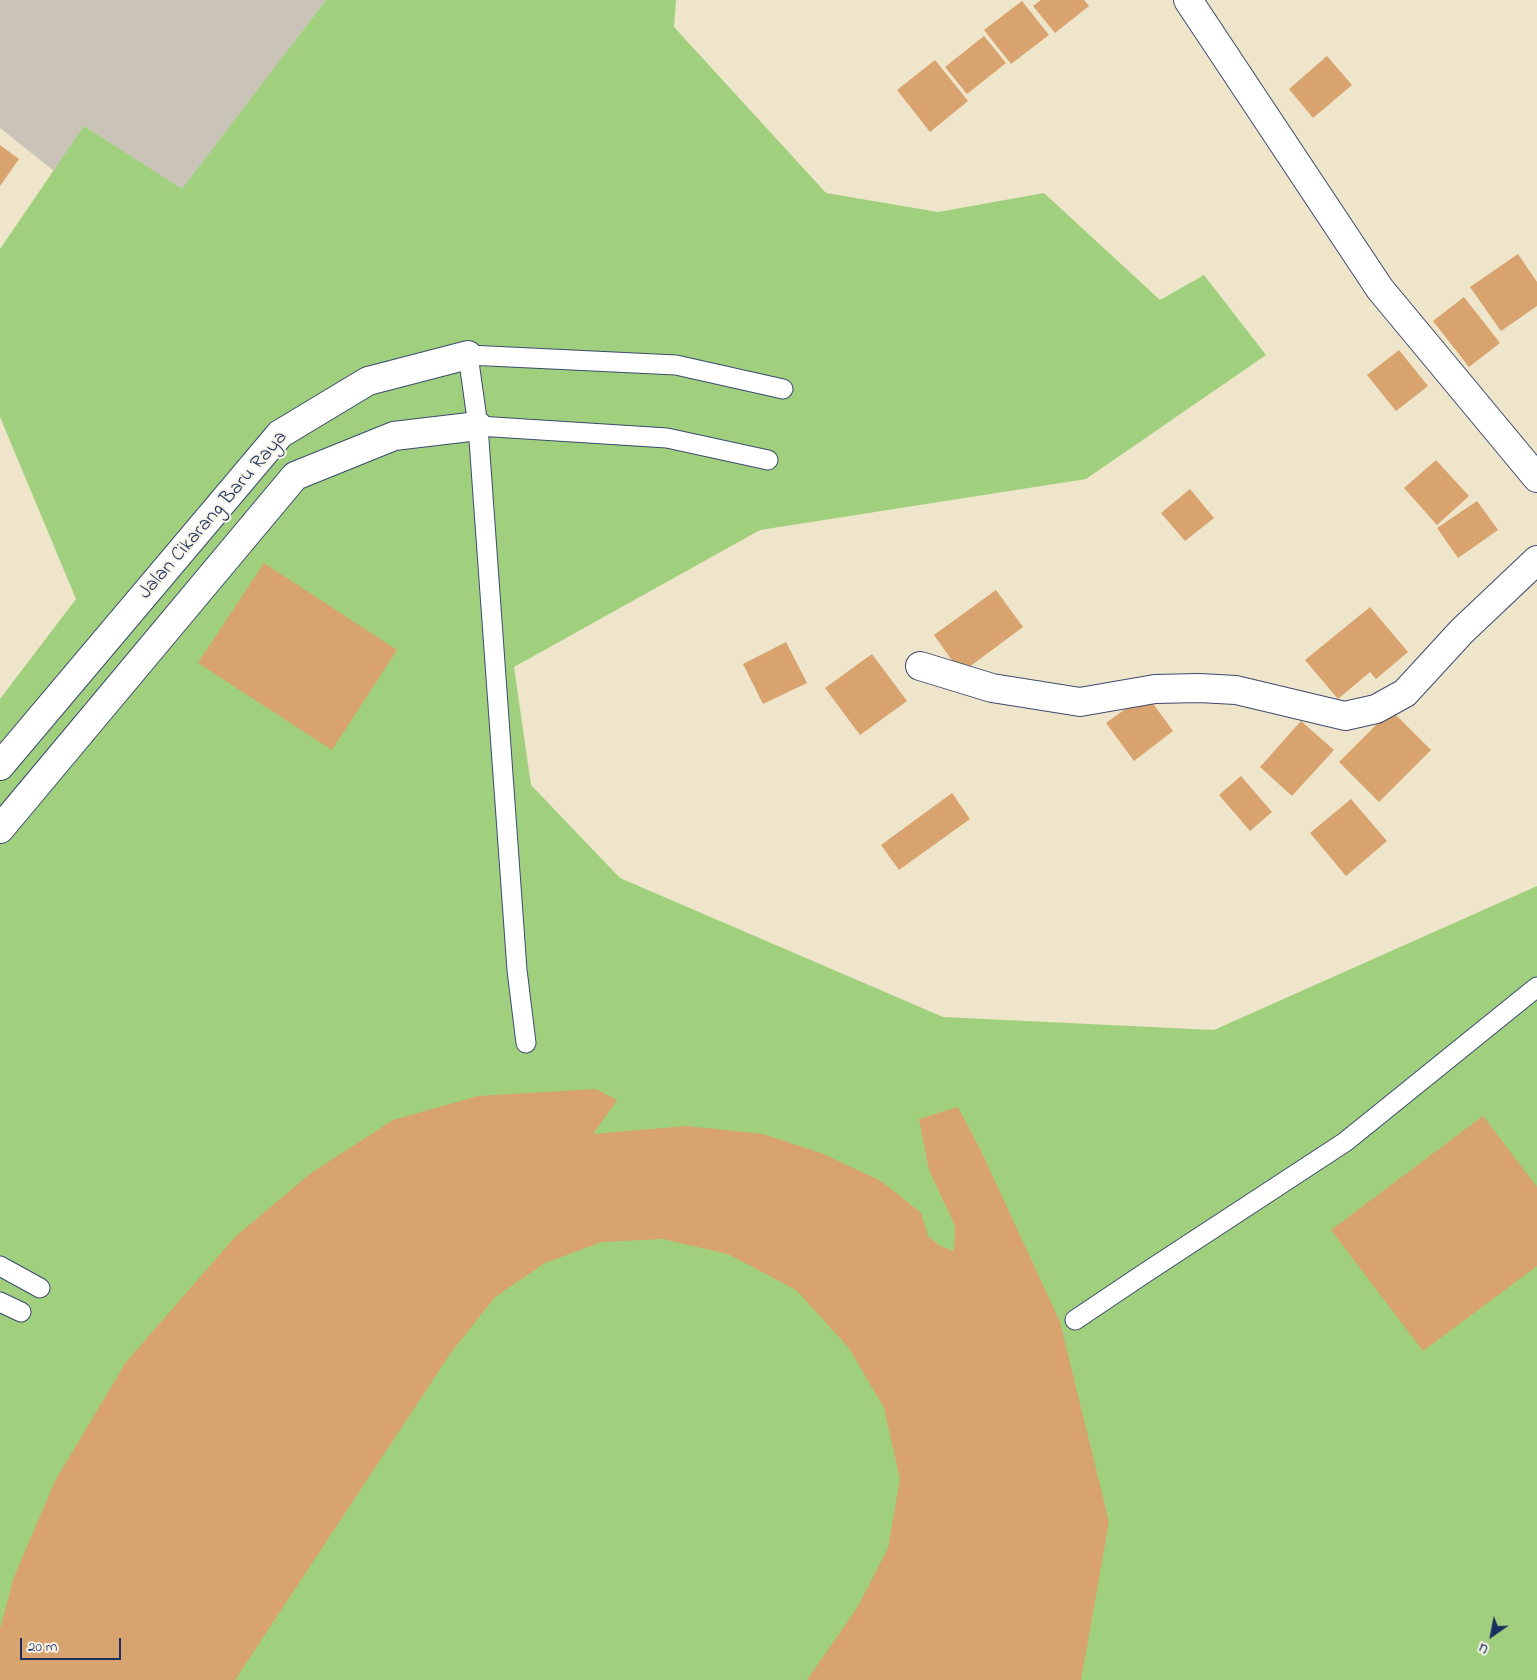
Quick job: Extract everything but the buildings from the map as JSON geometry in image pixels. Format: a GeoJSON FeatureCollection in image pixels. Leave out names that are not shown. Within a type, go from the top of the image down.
{"type":"FeatureCollection","features":[{"type":"Feature","properties":{"kind":"street"},"geometry":{"type":"LineString","coordinates":[[1188,0],[1380,288],[1537,478]]}},
{"type":"Feature","properties":{"kind":"street","name":"Jalan Cikarang Baru Raya"},"geometry":{"type":"LineString","coordinates":[[0,766],[280,434],[368,381],[468,355]]}},
{"type":"Feature","properties":{"kind":"street","name":"Jalan Cikarang Baru Raya"},"geometry":{"type":"LineString","coordinates":[[0,829],[295,476],[394,436],[478,426]]}},
{"type":"Feature","properties":{"kind":"street"},"geometry":{"type":"LineString","coordinates":[[920,666],[992,688],[1080,702],[1156,688],[1199,688],[1236,690],[1345,716],[1376,709],[1405,693],[1462,631],[1537,560]]}},
{"type":"Feature","properties":{"kind":"lane","name":"Jalan Cikarang Baru Raya"},"geometry":{"type":"LineString","coordinates":[[468,355],[676,365],[783,389]]}},
{"type":"Feature","properties":{"kind":"lane"},"geometry":{"type":"LineString","coordinates":[[468,355],[478,426],[516,970],[526,1043]]}},
{"type":"Feature","properties":{"kind":"lane","name":"Jalan Cikarang Baru Raya"},"geometry":{"type":"LineString","coordinates":[[478,426],[666,438],[768,460]]}},
{"type":"Feature","properties":{"kind":"lane"},"geometry":{"type":"LineString","coordinates":[[1075,1320],[1345,1142],[1537,986]]}},
{"type":"Feature","properties":{"kind":"lane"},"geometry":{"type":"LineString","coordinates":[[0,1266],[40,1288]]}},
{"type":"Feature","properties":{"kind":"lane"},"geometry":{"type":"LineString","coordinates":[[0,1302],[21,1312]]}},
{"type":"Feature","properties":{"kind":"shaded area"},"geometry":{"type":"Polygon","coordinates":[[[0,0],[326,0],[182,190],[84,126],[54,171],[0,128],[0,0]]]}},
{"type":"Feature","properties":{"kind":"green space"},"geometry":{"type":"Polygon","coordinates":[[[326,0],[676,0],[674,27],[826,193],[938,212],[1044,193],[1160,300],[1204,275],[1266,355],[1086,479],[760,530],[514,667],[531,785],[620,878],[943,1017],[1214,1030],[1537,886],[1537,1680],[0,1680],[0,699],[76,599],[0,417],[0,249],[84,126],[182,189],[326,0]]]}}]}
